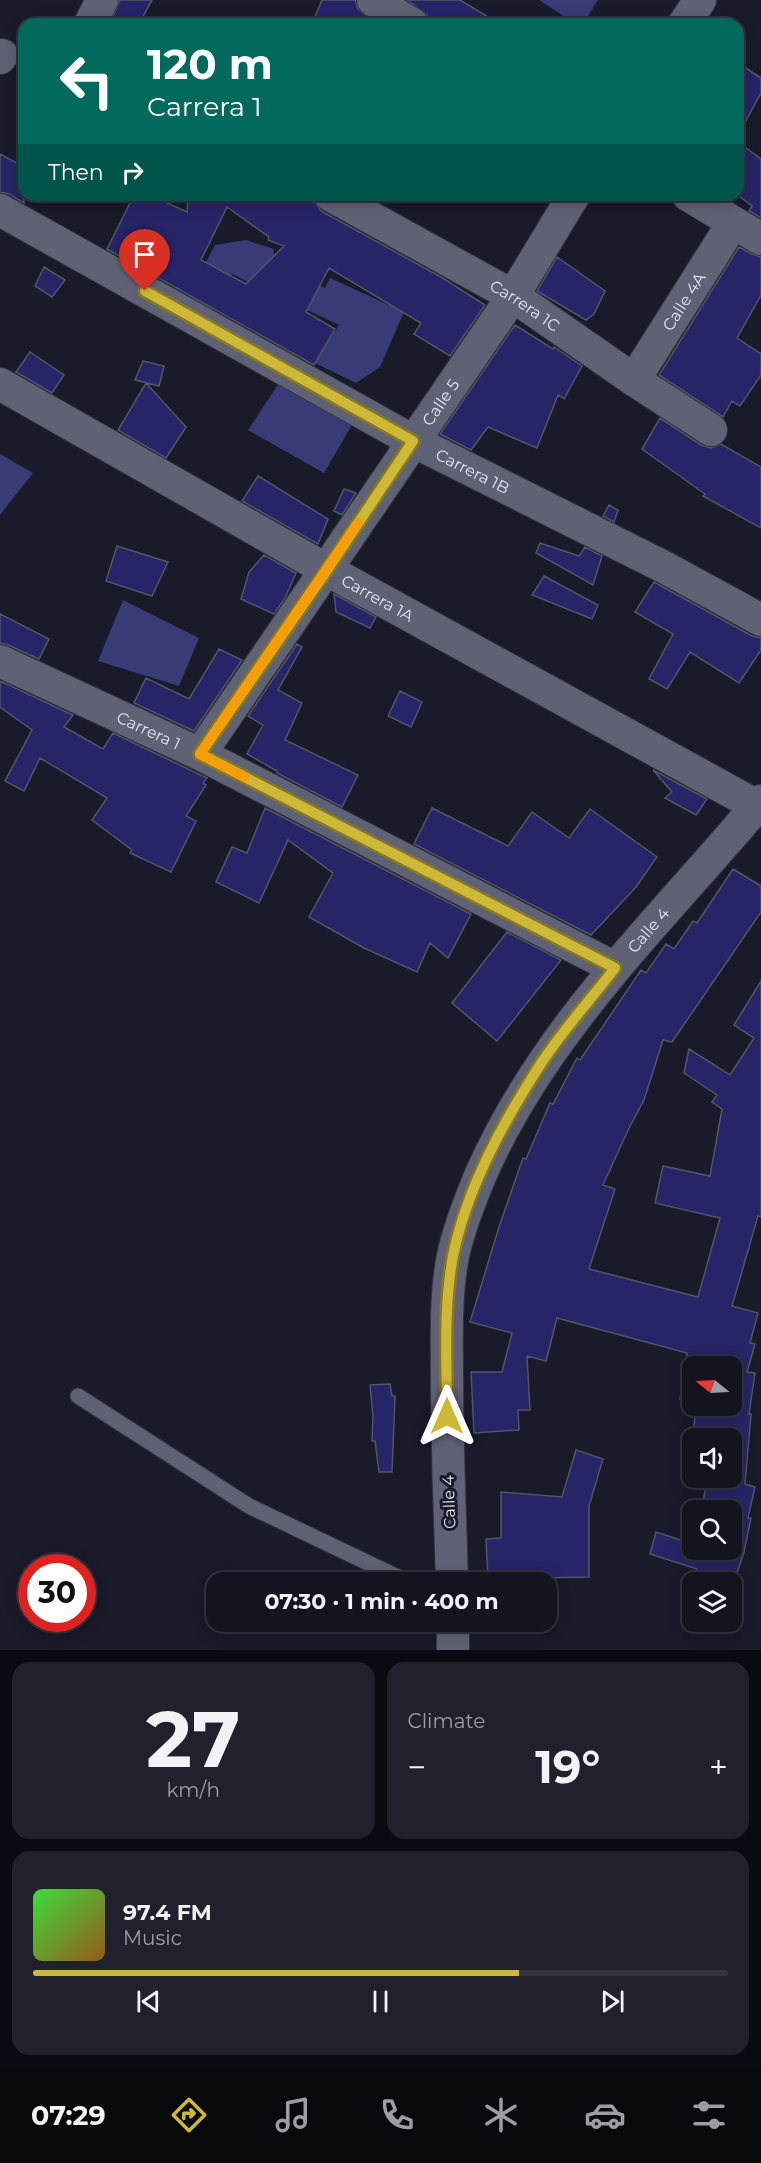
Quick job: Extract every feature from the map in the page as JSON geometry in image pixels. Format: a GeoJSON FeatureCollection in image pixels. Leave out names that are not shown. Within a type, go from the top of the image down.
{"type":"FeatureCollection","features":[{"type":"Feature","properties":{"kind":"street"},"geometry":{"type":"LineString","coordinates":[[93,18],[102,0]]}},
{"type":"Feature","properties":{"kind":"street"},"geometry":{"type":"LineString","coordinates":[[374,0],[402,18]]}},
{"type":"Feature","properties":{"kind":"street"},"geometry":{"type":"LineString","coordinates":[[688,18],[700,0]]}},
{"type":"Feature","properties":{"kind":"street","name":"Carrera 1C"},"geometry":{"type":"LineString","coordinates":[[341,201],[513,296],[711,430]]}},
{"type":"Feature","properties":{"kind":"street","name":"Calle 5"},"geometry":{"type":"LineString","coordinates":[[200,754],[513,296],[570,201]]}},
{"type":"Feature","properties":{"kind":"street"},"geometry":{"type":"LineString","coordinates":[[698,201],[761,239]]}},
{"type":"Feature","properties":{"kind":"street","name":"Carrera 1B"},"geometry":{"type":"LineString","coordinates":[[0,210],[413,441],[664,567],[761,620]]}},
{"type":"Feature","properties":{"kind":"street","name":"Calle 4A"},"geometry":{"type":"LineString","coordinates":[[634,380],[733,223]]}},
{"type":"Feature","properties":{"kind":"street","name":"Carrera 1A"},"geometry":{"type":"LineString","coordinates":[[0,384],[327,570],[759,804]]}},
{"type":"Feature","properties":{"kind":"street","name":"Carrera 1"},"geometry":{"type":"LineString","coordinates":[[0,661],[200,754],[615,968]]}},
{"type":"Feature","properties":{"kind":"street","name":"Calle 4"},"geometry":{"type":"LineString","coordinates":[[452,1572],[447,1416],[447,1308],[453,1256],[468,1204],[498,1134],[543,1060],[615,968],[759,804]]}},
{"type":"Feature","properties":{"kind":"street"},"geometry":{"type":"LineString","coordinates":[[453,1632],[453,1650]]}},
{"type":"Feature","properties":{"kind":"lane"},"geometry":{"type":"LineString","coordinates":[[78,1396],[249,1506],[387,1572]]}},
{"type":"Feature","properties":{"kind":"shaded area"},"geometry":{"type":"Polygon","coordinates":[[[539,0],[598,0],[587,18],[567,18],[539,0]]]}},
{"type":"Feature","properties":{"kind":"shaded area"},"geometry":{"type":"Polygon","coordinates":[[[246,240],[274,249],[274,263],[325,288],[330,278],[404,312],[380,367],[356,383],[315,363],[339,325],[232,274],[211,313],[186,299],[215,245],[246,240]]]}},
{"type":"Feature","properties":{"kind":"shaded area"},"geometry":{"type":"Polygon","coordinates":[[[283,377],[353,423],[324,473],[248,430],[283,377]]]}},
{"type":"Feature","properties":{"kind":"shaded area"},"geometry":{"type":"Polygon","coordinates":[[[0,454],[33,473],[0,515],[0,454]]]}},
{"type":"Feature","properties":{"kind":"shaded area"},"geometry":{"type":"Polygon","coordinates":[[[123,600],[199,638],[179,686],[98,661],[123,600]]]}},
{"type":"Feature","properties":{"kind":"building"},"geometry":{"type":"Polygon","coordinates":[[[120,0],[152,0],[142,18],[112,18],[120,0]]]}},
{"type":"Feature","properties":{"kind":"building"},"geometry":{"type":"Polygon","coordinates":[[[322,0],[355,0],[358,9],[370,18],[314,18],[322,0]]]}},
{"type":"Feature","properties":{"kind":"building"},"geometry":{"type":"Polygon","coordinates":[[[407,0],[460,0],[490,18],[428,18],[407,0]]]}},
{"type":"Feature","properties":{"kind":"building"},"geometry":{"type":"Polygon","coordinates":[[[744,67],[761,78],[761,93],[744,124],[744,67]]]}},
{"type":"Feature","properties":{"kind":"building"},"geometry":{"type":"Polygon","coordinates":[[[744,146],[761,159],[761,218],[749,211],[752,206],[744,200],[744,146]]]}},
{"type":"Feature","properties":{"kind":"building"},"geometry":{"type":"Polygon","coordinates":[[[0,154],[18,164],[18,199],[0,192],[0,154]]]}},
{"type":"Feature","properties":{"kind":"building"},"geometry":{"type":"Polygon","coordinates":[[[131,201],[163,201],[187,212],[188,201],[314,201],[321,211],[441,277],[485,305],[450,356],[414,334],[421,323],[329,268],[306,312],[335,329],[314,365],[107,249],[131,201]],[[227,207],[201,260],[246,284],[284,246],[268,240],[269,237],[227,207]]]}},
{"type":"Feature","properties":{"kind":"building"},"geometry":{"type":"Polygon","coordinates":[[[739,247],[761,257],[761,295],[737,338],[761,354],[761,375],[740,406],[732,401],[723,417],[659,375],[739,247]]]}},
{"type":"Feature","properties":{"kind":"building"},"geometry":{"type":"Polygon","coordinates":[[[557,257],[605,291],[594,314],[586,320],[537,291],[557,257]]]}},
{"type":"Feature","properties":{"kind":"building"},"geometry":{"type":"Polygon","coordinates":[[[44,267],[65,280],[52,297],[35,286],[44,267]]]}},
{"type":"Feature","properties":{"kind":"building"},"geometry":{"type":"Polygon","coordinates":[[[515,325],[582,366],[564,399],[558,395],[537,448],[488,427],[471,450],[440,434],[515,325]]]}},
{"type":"Feature","properties":{"kind":"building"},"geometry":{"type":"Polygon","coordinates":[[[30,352],[64,375],[52,393],[16,372],[30,352]]]}},
{"type":"Feature","properties":{"kind":"building"},"geometry":{"type":"Polygon","coordinates":[[[143,361],[164,366],[159,386],[135,380],[143,361]]]}},
{"type":"Feature","properties":{"kind":"building"},"geometry":{"type":"Polygon","coordinates":[[[146,383],[186,427],[166,458],[118,430],[146,383]]]}},
{"type":"Feature","properties":{"kind":"building"},"geometry":{"type":"Polygon","coordinates":[[[660,418],[701,445],[711,448],[721,444],[761,467],[761,528],[703,496],[705,494],[642,449],[660,418]]]}},
{"type":"Feature","properties":{"kind":"building"},"geometry":{"type":"Polygon","coordinates":[[[258,476],[328,519],[318,544],[242,501],[258,476]]]}},
{"type":"Feature","properties":{"kind":"building"},"geometry":{"type":"Polygon","coordinates":[[[344,489],[356,493],[342,515],[334,511],[344,489]]]}},
{"type":"Feature","properties":{"kind":"building"},"geometry":{"type":"Polygon","coordinates":[[[609,505],[618,510],[614,522],[603,516],[609,505]]]}},
{"type":"Feature","properties":{"kind":"building"},"geometry":{"type":"Polygon","coordinates":[[[540,543],[579,556],[585,547],[602,556],[593,585],[536,553],[540,543]]]}},
{"type":"Feature","properties":{"kind":"building"},"geometry":{"type":"Polygon","coordinates":[[[117,546],[168,562],[152,596],[106,581],[117,546]]]}},
{"type":"Feature","properties":{"kind":"building"},"geometry":{"type":"Polygon","coordinates":[[[264,555],[296,573],[285,598],[274,614],[241,599],[249,572],[264,555]]]}},
{"type":"Feature","properties":{"kind":"building"},"geometry":{"type":"Polygon","coordinates":[[[544,576],[598,605],[592,619],[532,595],[544,576]]]}},
{"type":"Feature","properties":{"kind":"building"},"geometry":{"type":"Polygon","coordinates":[[[654,582],[752,636],[761,638],[761,650],[739,683],[690,652],[667,689],[649,679],[673,634],[635,612],[654,582]]]}},
{"type":"Feature","properties":{"kind":"building"},"geometry":{"type":"Polygon","coordinates":[[[334,594],[376,617],[370,628],[336,612],[334,594]]]}},
{"type":"Feature","properties":{"kind":"building"},"geometry":{"type":"Polygon","coordinates":[[[0,614],[49,639],[39,659],[0,643],[0,614]]]}},
{"type":"Feature","properties":{"kind":"building"},"geometry":{"type":"Polygon","coordinates":[[[297,644],[302,647],[278,690],[302,703],[285,740],[358,775],[342,807],[277,773],[247,754],[263,725],[248,716],[297,644]]]}},
{"type":"Feature","properties":{"kind":"building"},"geometry":{"type":"Polygon","coordinates":[[[219,649],[242,660],[194,731],[134,703],[146,678],[189,699],[219,649]]]}},
{"type":"Feature","properties":{"kind":"building"},"geometry":{"type":"Polygon","coordinates":[[[0,681],[73,715],[64,727],[103,749],[113,733],[207,778],[203,783],[206,785],[186,816],[196,821],[171,872],[130,853],[132,850],[92,820],[107,798],[40,758],[24,791],[5,781],[32,730],[0,707],[0,681]]]}},
{"type":"Feature","properties":{"kind":"building"},"geometry":{"type":"Polygon","coordinates":[[[400,691],[422,702],[411,727],[388,716],[400,691]]]}},
{"type":"Feature","properties":{"kind":"building"},"geometry":{"type":"Polygon","coordinates":[[[653,770],[707,799],[696,815],[665,798],[672,792],[653,770]]]}},
{"type":"Feature","properties":{"kind":"building"},"geometry":{"type":"Polygon","coordinates":[[[265,808],[471,914],[448,958],[430,943],[417,972],[364,948],[309,917],[333,873],[288,840],[259,903],[216,882],[232,847],[247,853],[265,808]]]}},
{"type":"Feature","properties":{"kind":"building"},"geometry":{"type":"Polygon","coordinates":[[[432,808],[508,846],[532,812],[569,838],[590,809],[657,857],[636,887],[591,935],[414,844],[432,808]]]}},
{"type":"Feature","properties":{"kind":"building"},"geometry":{"type":"Polygon","coordinates":[[[733,869],[761,886],[761,912],[672,1042],[663,1040],[644,1100],[603,1185],[615,1189],[589,1269],[698,1297],[720,1218],[655,1203],[663,1166],[710,1176],[722,1109],[712,1102],[717,1095],[684,1073],[689,1049],[730,1075],[754,1038],[734,1025],[761,981],[761,1217],[758,1216],[732,1306],[758,1313],[750,1343],[755,1344],[747,1372],[755,1373],[749,1414],[751,1414],[745,1484],[755,1487],[742,1558],[742,1500],[703,1500],[706,1488],[742,1488],[742,1428],[694,1428],[695,1416],[742,1416],[742,1356],[687,1356],[687,1353],[557,1318],[546,1361],[527,1356],[530,1410],[518,1410],[519,1430],[474,1433],[471,1372],[502,1372],[512,1333],[470,1322],[523,1158],[526,1159],[550,1103],[553,1104],[577,1058],[580,1060],[641,970],[646,973],[666,944],[674,949],[693,921],[697,923],[733,869]]]}},
{"type":"Feature","properties":{"kind":"building"},"geometry":{"type":"Polygon","coordinates":[[[507,932],[561,960],[497,1041],[452,1003],[507,932]]]}},
{"type":"Feature","properties":{"kind":"building"},"geometry":{"type":"Polygon","coordinates":[[[390,1384],[392,1396],[395,1396],[392,1472],[379,1472],[375,1441],[372,1441],[373,1416],[370,1385],[390,1384]]]}},
{"type":"Feature","properties":{"kind":"building"},"geometry":{"type":"Polygon","coordinates":[[[576,1450],[603,1459],[589,1506],[589,1577],[557,1578],[557,1572],[488,1572],[486,1539],[501,1538],[501,1492],[562,1497],[576,1450]]]}},
{"type":"Feature","properties":{"kind":"building"},"geometry":{"type":"Polygon","coordinates":[[[656,1532],[682,1540],[682,1560],[741,1560],[737,1572],[697,1572],[697,1569],[650,1554],[656,1532]]]}},
{"type":"Feature","properties":{"kind":"slow traffic"},"geometry":{"type":"LineString","coordinates":[[245,777],[200,754],[358,523]]}},
{"type":"Feature","properties":{"kind":"route"},"geometry":{"type":"LineString","coordinates":[[145,291],[413,441],[200,754],[615,968],[543,1060],[498,1134],[468,1204],[453,1256],[447,1308],[447,1416]]}}]}
